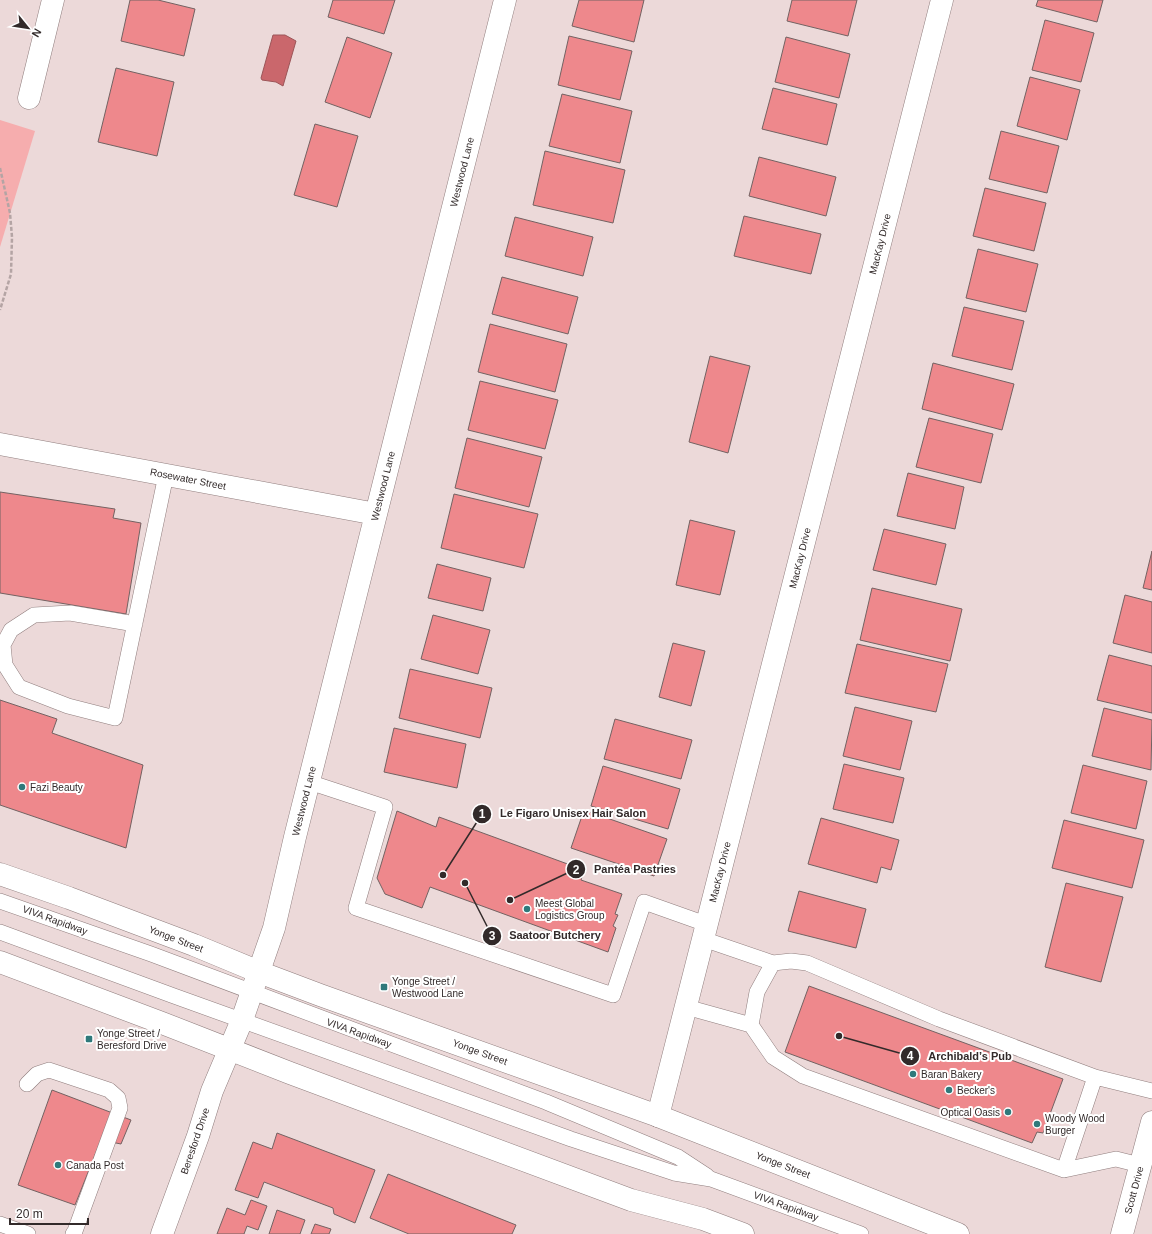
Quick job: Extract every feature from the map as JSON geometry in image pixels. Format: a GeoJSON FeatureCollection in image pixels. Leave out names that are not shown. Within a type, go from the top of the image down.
{"type":"FeatureCollection","features":[{"type":"Feature","properties":{"kind":"street"},"geometry":{"type":"LineString","coordinates":[[29,98],[53,0]]}},
{"type":"Feature","properties":{"kind":"street","name":"Westwood Lane"},"geometry":{"type":"LineString","coordinates":[[242,1020],[274,928],[295,837],[505,0]]}},
{"type":"Feature","properties":{"kind":"street","name":"MacKay Drive"},"geometry":{"type":"LineString","coordinates":[[658,1116],[942,0]]}},
{"type":"Feature","properties":{"kind":"street","name":"Rosewater Street"},"geometry":{"type":"LineString","coordinates":[[0,444],[376,514]]}},
{"type":"Feature","properties":{"kind":"street","name":"Yonge Street"},"geometry":{"type":"LineString","coordinates":[[0,874],[194,945],[320,995],[658,1116],[958,1234]]}},
{"type":"Feature","properties":{"kind":"street"},"geometry":{"type":"LineString","coordinates":[[0,962],[290,1073],[631,1200],[703,1219],[743,1234]]}},
{"type":"Feature","properties":{"kind":"street","name":"Beresford Drive"},"geometry":{"type":"LineString","coordinates":[[165,1233],[212,1091],[242,1020]]}},
{"type":"Feature","properties":{"kind":"street","name":"Scott Drive"},"geometry":{"type":"LineString","coordinates":[[1122,1234],[1152,1122]]}},
{"type":"Feature","properties":{"kind":"lane"},"geometry":{"type":"LineString","coordinates":[[135,624],[70,613],[34,615],[11,630],[2,645],[5,665],[19,687],[68,706],[115,718],[135,624],[166,475]]}},
{"type":"Feature","properties":{"kind":"lane"},"geometry":{"type":"LineString","coordinates":[[309,782],[385,807],[356,908],[613,996],[644,902],[773,963],[791,961],[808,963],[939,1019],[1095,1077],[1152,1091]]}},
{"type":"Feature","properties":{"kind":"lane","name":"VIVA Rapidway"},"geometry":{"type":"LineString","coordinates":[[0,901],[151,954],[546,1102],[678,1156],[711,1179]]}},
{"type":"Feature","properties":{"kind":"lane","name":"VIVA Rapidway"},"geometry":{"type":"LineString","coordinates":[[0,932],[586,1144],[674,1173],[711,1179],[861,1234]]}},
{"type":"Feature","properties":{"kind":"lane"},"geometry":{"type":"LineString","coordinates":[[750,1025],[757,992],[773,963]]}},
{"type":"Feature","properties":{"kind":"lane"},"geometry":{"type":"LineString","coordinates":[[686,1007],[750,1025],[772,1057],[803,1076],[1064,1170],[1116,1159],[1140,1165]]}},
{"type":"Feature","properties":{"kind":"lane"},"geometry":{"type":"LineString","coordinates":[[27,1084],[37,1074],[49,1070],[108,1090],[118,1098],[120,1108],[73,1234]]}},
{"type":"Feature","properties":{"kind":"lane"},"geometry":{"type":"LineString","coordinates":[[1064,1170],[1095,1077]]}},
{"type":"Feature","properties":{"kind":"lane"},"geometry":{"type":"LineString","coordinates":[[0,1224],[28,1234]]}},
{"type":"Feature","properties":{"kind":"path"},"geometry":{"type":"LineString","coordinates":[[0,168],[10,213],[12,237],[11,274],[0,310]]}},
{"type":"Feature","properties":{"kind":"shaded area"},"geometry":{"type":"Polygon","coordinates":[[[273,35],[285,35],[296,41],[283,86],[276,82],[262,80],[261,78],[273,35]]]}},
{"type":"Feature","properties":{"kind":"shaded area"},"geometry":{"type":"Polygon","coordinates":[[[0,120],[35,131],[0,247],[0,120]]]}},
{"type":"Feature","properties":{"kind":"building"},"geometry":{"type":"Polygon","coordinates":[[[130,0],[158,0],[195,9],[184,56],[121,41],[130,0]]]}},
{"type":"Feature","properties":{"kind":"building"},"geometry":{"type":"Polygon","coordinates":[[[333,0],[395,0],[384,34],[328,17],[333,0]]]}},
{"type":"Feature","properties":{"kind":"building"},"geometry":{"type":"Polygon","coordinates":[[[579,0],[644,0],[634,42],[572,26],[579,0]]]}},
{"type":"Feature","properties":{"kind":"building"},"geometry":{"type":"Polygon","coordinates":[[[792,0],[857,0],[848,36],[787,21],[792,0]]]}},
{"type":"Feature","properties":{"kind":"building"},"geometry":{"type":"Polygon","coordinates":[[[1038,0],[1103,0],[1097,22],[1036,6],[1038,0]]]}},
{"type":"Feature","properties":{"kind":"building"},"geometry":{"type":"Polygon","coordinates":[[[1045,20],[1094,33],[1081,82],[1032,70],[1045,20]]]}},
{"type":"Feature","properties":{"kind":"building"},"geometry":{"type":"Polygon","coordinates":[[[569,36],[632,51],[620,100],[558,85],[569,36]]]}},
{"type":"Feature","properties":{"kind":"building"},"geometry":{"type":"Polygon","coordinates":[[[347,37],[392,53],[370,118],[325,102],[347,37]]]}},
{"type":"Feature","properties":{"kind":"building"},"geometry":{"type":"Polygon","coordinates":[[[786,37],[850,54],[839,98],[775,82],[786,37]]]}},
{"type":"Feature","properties":{"kind":"building"},"geometry":{"type":"Polygon","coordinates":[[[116,68],[174,82],[157,156],[98,142],[116,68]]]}},
{"type":"Feature","properties":{"kind":"building"},"geometry":{"type":"Polygon","coordinates":[[[1030,77],[1080,90],[1067,140],[1017,126],[1030,77]]]}},
{"type":"Feature","properties":{"kind":"building"},"geometry":{"type":"Polygon","coordinates":[[[773,88],[837,104],[827,145],[762,129],[773,88]]]}},
{"type":"Feature","properties":{"kind":"building"},"geometry":{"type":"Polygon","coordinates":[[[562,94],[632,111],[620,163],[549,146],[562,94]]]}},
{"type":"Feature","properties":{"kind":"building"},"geometry":{"type":"Polygon","coordinates":[[[315,124],[358,136],[337,207],[294,195],[315,124]]]}},
{"type":"Feature","properties":{"kind":"building"},"geometry":{"type":"Polygon","coordinates":[[[1001,131],[1059,146],[1047,193],[989,179],[1001,131]]]}},
{"type":"Feature","properties":{"kind":"building"},"geometry":{"type":"Polygon","coordinates":[[[545,151],[625,170],[613,223],[533,205],[545,151]]]}},
{"type":"Feature","properties":{"kind":"building"},"geometry":{"type":"Polygon","coordinates":[[[759,157],[836,177],[826,216],[749,196],[759,157]]]}},
{"type":"Feature","properties":{"kind":"building"},"geometry":{"type":"Polygon","coordinates":[[[985,188],[1046,203],[1034,251],[973,236],[985,188]]]}},
{"type":"Feature","properties":{"kind":"building"},"geometry":{"type":"Polygon","coordinates":[[[744,216],[821,234],[811,274],[734,256],[744,216]]]}},
{"type":"Feature","properties":{"kind":"building"},"geometry":{"type":"Polygon","coordinates":[[[515,217],[593,237],[583,276],[505,256],[515,217]]]}},
{"type":"Feature","properties":{"kind":"building"},"geometry":{"type":"Polygon","coordinates":[[[978,249],[1038,264],[1026,312],[966,298],[978,249]]]}},
{"type":"Feature","properties":{"kind":"building"},"geometry":{"type":"Polygon","coordinates":[[[502,277],[578,297],[568,334],[492,314],[502,277]]]}},
{"type":"Feature","properties":{"kind":"building"},"geometry":{"type":"Polygon","coordinates":[[[964,307],[1024,321],[1012,370],[952,356],[964,307]]]}},
{"type":"Feature","properties":{"kind":"building"},"geometry":{"type":"Polygon","coordinates":[[[490,324],[567,344],[555,392],[478,372],[490,324]]]}},
{"type":"Feature","properties":{"kind":"building"},"geometry":{"type":"Polygon","coordinates":[[[710,356],[750,366],[728,453],[689,442],[710,356]]]}},
{"type":"Feature","properties":{"kind":"building"},"geometry":{"type":"Polygon","coordinates":[[[933,363],[1014,384],[1002,430],[922,409],[933,363]]]}},
{"type":"Feature","properties":{"kind":"building"},"geometry":{"type":"Polygon","coordinates":[[[480,381],[558,400],[545,449],[468,430],[480,381]]]}},
{"type":"Feature","properties":{"kind":"building"},"geometry":{"type":"Polygon","coordinates":[[[929,418],[993,434],[981,483],[916,467],[929,418]]]}},
{"type":"Feature","properties":{"kind":"building"},"geometry":{"type":"Polygon","coordinates":[[[467,438],[542,457],[529,507],[455,488],[467,438]]]}},
{"type":"Feature","properties":{"kind":"building"},"geometry":{"type":"Polygon","coordinates":[[[908,473],[964,487],[955,529],[897,516],[908,473]]]}},
{"type":"Feature","properties":{"kind":"building"},"geometry":{"type":"Polygon","coordinates":[[[0,492],[115,509],[113,518],[141,523],[126,614],[0,593],[0,492]]]}},
{"type":"Feature","properties":{"kind":"building"},"geometry":{"type":"Polygon","coordinates":[[[454,494],[538,514],[524,568],[441,548],[454,494]]]}},
{"type":"Feature","properties":{"kind":"building"},"geometry":{"type":"Polygon","coordinates":[[[690,520],[735,531],[720,595],[676,585],[690,520]]]}},
{"type":"Feature","properties":{"kind":"building"},"geometry":{"type":"Polygon","coordinates":[[[884,529],[946,544],[936,585],[873,570],[884,529]]]}},
{"type":"Feature","properties":{"kind":"building"},"geometry":{"type":"Polygon","coordinates":[[[1152,551],[1152,590],[1143,588],[1152,551]]]}},
{"type":"Feature","properties":{"kind":"building"},"geometry":{"type":"Polygon","coordinates":[[[437,564],[491,578],[483,611],[428,598],[437,564]]]}},
{"type":"Feature","properties":{"kind":"building"},"geometry":{"type":"Polygon","coordinates":[[[872,588],[962,609],[950,661],[860,640],[872,588]]]}},
{"type":"Feature","properties":{"kind":"building"},"geometry":{"type":"Polygon","coordinates":[[[1125,595],[1152,602],[1152,653],[1113,643],[1125,595]]]}},
{"type":"Feature","properties":{"kind":"building"},"geometry":{"type":"Polygon","coordinates":[[[433,615],[490,630],[478,674],[421,659],[433,615]]]}},
{"type":"Feature","properties":{"kind":"building"},"geometry":{"type":"Polygon","coordinates":[[[673,643],[705,651],[691,706],[659,697],[673,643]]]}},
{"type":"Feature","properties":{"kind":"building"},"geometry":{"type":"Polygon","coordinates":[[[857,644],[948,664],[936,712],[845,693],[857,644]]]}},
{"type":"Feature","properties":{"kind":"building"},"geometry":{"type":"Polygon","coordinates":[[[1109,655],[1152,666],[1152,713],[1097,700],[1109,655]]]}},
{"type":"Feature","properties":{"kind":"building"},"geometry":{"type":"Polygon","coordinates":[[[410,669],[492,688],[480,738],[399,718],[410,669]]]}},
{"type":"Feature","properties":{"kind":"building"},"geometry":{"type":"Polygon","coordinates":[[[0,700],[57,719],[52,733],[143,765],[126,848],[0,805],[0,700]]]}},
{"type":"Feature","properties":{"kind":"building"},"geometry":{"type":"Polygon","coordinates":[[[855,707],[912,721],[900,770],[843,756],[855,707]]]}},
{"type":"Feature","properties":{"kind":"building"},"geometry":{"type":"Polygon","coordinates":[[[1104,708],[1152,720],[1151,770],[1092,756],[1104,708]]]}},
{"type":"Feature","properties":{"kind":"building"},"geometry":{"type":"Polygon","coordinates":[[[615,719],[692,740],[681,779],[604,759],[615,719]]]}},
{"type":"Feature","properties":{"kind":"building"},"geometry":{"type":"Polygon","coordinates":[[[394,728],[466,744],[457,788],[384,772],[394,728]]]}},
{"type":"Feature","properties":{"kind":"building"},"geometry":{"type":"Polygon","coordinates":[[[844,764],[904,778],[893,823],[833,809],[844,764]]]}},
{"type":"Feature","properties":{"kind":"building"},"geometry":{"type":"Polygon","coordinates":[[[1083,765],[1147,781],[1136,829],[1071,813],[1083,765]]]}},
{"type":"Feature","properties":{"kind":"building"},"geometry":{"type":"Polygon","coordinates":[[[603,766],[680,789],[668,829],[591,806],[603,766]]]}},
{"type":"Feature","properties":{"kind":"building"},"geometry":{"type":"Polygon","coordinates":[[[584,810],[667,839],[654,876],[571,848],[584,810]]]}},
{"type":"Feature","properties":{"kind":"building"},"geometry":{"type":"Polygon","coordinates":[[[397,811],[436,827],[439,817],[584,870],[581,880],[622,894],[615,914],[618,915],[613,926],[616,928],[608,952],[430,887],[422,908],[385,894],[377,878],[397,811]]]}},
{"type":"Feature","properties":{"kind":"building"},"geometry":{"type":"Polygon","coordinates":[[[821,818],[899,840],[891,870],[881,867],[877,883],[808,864],[821,818]]]}},
{"type":"Feature","properties":{"kind":"building"},"geometry":{"type":"Polygon","coordinates":[[[1064,820],[1144,840],[1132,888],[1052,868],[1064,820]]]}},
{"type":"Feature","properties":{"kind":"building"},"geometry":{"type":"Polygon","coordinates":[[[1066,883],[1123,897],[1101,982],[1045,967],[1066,883]]]}},
{"type":"Feature","properties":{"kind":"building"},"geometry":{"type":"Polygon","coordinates":[[[799,891],[866,909],[856,948],[788,931],[799,891]]]}},
{"type":"Feature","properties":{"kind":"building"},"geometry":{"type":"Polygon","coordinates":[[[809,986],[1063,1079],[1043,1133],[1037,1132],[1032,1143],[785,1052],[809,986]]]}},
{"type":"Feature","properties":{"kind":"building","name":"Canada Post"},"geometry":{"type":"Polygon","coordinates":[[[52,1090],[131,1120],[121,1144],[101,1140],[75,1205],[18,1185],[52,1090]]]}},
{"type":"Feature","properties":{"kind":"building"},"geometry":{"type":"Polygon","coordinates":[[[277,1133],[375,1170],[355,1223],[334,1214],[333,1208],[264,1182],[258,1198],[235,1190],[253,1142],[272,1149],[277,1133]]]}},
{"type":"Feature","properties":{"kind":"building"},"geometry":{"type":"Polygon","coordinates":[[[388,1174],[516,1225],[512,1234],[409,1234],[370,1218],[388,1174]]]}},
{"type":"Feature","properties":{"kind":"building"},"geometry":{"type":"Polygon","coordinates":[[[251,1200],[267,1206],[258,1230],[247,1226],[244,1234],[217,1234],[227,1208],[245,1215],[251,1200]]]}},
{"type":"Feature","properties":{"kind":"building"},"geometry":{"type":"Polygon","coordinates":[[[277,1210],[305,1220],[300,1234],[269,1234],[277,1210]]]}},
{"type":"Feature","properties":{"kind":"building"},"geometry":{"type":"Polygon","coordinates":[[[315,1224],[331,1229],[329,1234],[311,1234],[315,1224]]]}},
{"type":"Feature","properties":{"kind":"place","name":"Fazi Beauty"},"geometry":{"type":"Point","coordinates":[22,787]}},
{"type":"Feature","properties":{"kind":"place","name":"Le Figaro Unisex Hair Salon"},"geometry":{"type":"Point","coordinates":[443,875]}},
{"type":"Feature","properties":{"kind":"place","name":"Saatoor Butchery"},"geometry":{"type":"Point","coordinates":[465,883]}},
{"type":"Feature","properties":{"kind":"place","name":"Pantéa Pastries"},"geometry":{"type":"Point","coordinates":[510,900]}},
{"type":"Feature","properties":{"kind":"place","name":"Meest Global Logistics Group"},"geometry":{"type":"Point","coordinates":[527,909]}},
{"type":"Feature","properties":{"kind":"place","name":"Yonge Street / Westwood Lane"},"geometry":{"type":"Point","coordinates":[384,987]}},
{"type":"Feature","properties":{"kind":"place","name":"Archibald’s Pub"},"geometry":{"type":"Point","coordinates":[839,1036]}},
{"type":"Feature","properties":{"kind":"place","name":"Yonge Street / Beresford Drive"},"geometry":{"type":"Point","coordinates":[89,1039]}},
{"type":"Feature","properties":{"kind":"place","name":"Baran Bakery"},"geometry":{"type":"Point","coordinates":[913,1074]}},
{"type":"Feature","properties":{"kind":"place","name":"Becker's"},"geometry":{"type":"Point","coordinates":[949,1090]}},
{"type":"Feature","properties":{"kind":"place","name":"Optical Oasis"},"geometry":{"type":"Point","coordinates":[1008,1112]}},
{"type":"Feature","properties":{"kind":"place","name":"Woody Wood Burger"},"geometry":{"type":"Point","coordinates":[1037,1124]}},
{"type":"Feature","properties":{"kind":"place","name":"Canada Post"},"geometry":{"type":"Point","coordinates":[58,1165]}}]}
